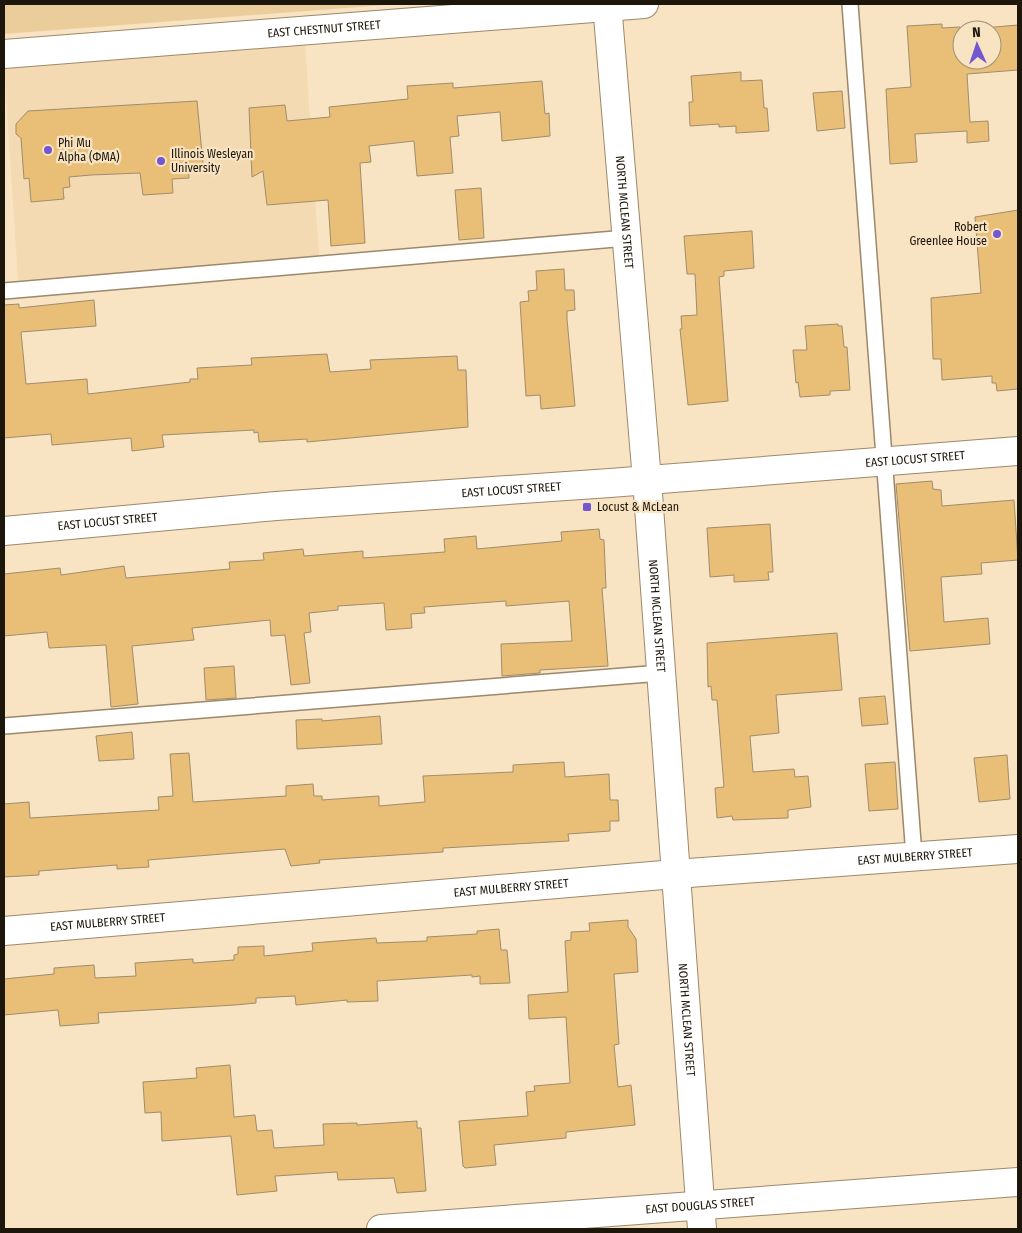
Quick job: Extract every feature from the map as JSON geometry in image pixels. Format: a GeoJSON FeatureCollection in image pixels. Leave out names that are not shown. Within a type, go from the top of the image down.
{"type":"FeatureCollection","features":[{"type":"Feature","properties":{"kind":"street","name":"EAST CHESTNUT STREET"},"geometry":{"type":"LineString","coordinates":[[4,54],[607,5],[644,4]]}},
{"type":"Feature","properties":{"kind":"street","name":"NORTH MCLEAN STREET"},"geometry":{"type":"LineString","coordinates":[[607,5],[647,480],[701,1217]]}},
{"type":"Feature","properties":{"kind":"street","name":"EAST LOCUST STREET"},"geometry":{"type":"LineString","coordinates":[[4,531],[276,506],[1018,451]]}},
{"type":"Feature","properties":{"kind":"street","name":"EAST MULBERRY STREET"},"geometry":{"type":"LineString","coordinates":[[4,931],[675,874],[1018,848]]}},
{"type":"Feature","properties":{"kind":"street","name":"EAST DOUGLAS STREET"},"geometry":{"type":"LineString","coordinates":[[381,1229],[701,1217],[1018,1182]]}},
{"type":"Feature","properties":{"kind":"lane"},"geometry":{"type":"LineString","coordinates":[[850,4],[914,856]]}},
{"type":"Feature","properties":{"kind":"lane"},"geometry":{"type":"LineString","coordinates":[[4,290],[627,238]]}},
{"type":"Feature","properties":{"kind":"lane"},"geometry":{"type":"LineString","coordinates":[[4,726],[661,673]]}},
{"type":"Feature","properties":{"kind":"shaded area"},"geometry":{"type":"Polygon","coordinates":[[[4,4],[399,4],[4,34],[4,4]]]}},
{"type":"Feature","properties":{"kind":"shaded area","name":"Illinois Wesleyan University"},"geometry":{"type":"Polygon","coordinates":[[[305,41],[319,257],[18,280],[4,65],[305,41]]]}},
{"type":"Feature","properties":{"kind":"building"},"geometry":{"type":"Polygon","coordinates":[[[942,24],[942,28],[952,27],[952,70],[1002,70],[1002,26],[1018,25],[1018,70],[967,74],[970,122],[988,121],[989,141],[967,143],[967,131],[915,134],[917,162],[890,164],[886,89],[911,87],[907,26],[942,24]]]}},
{"type":"Feature","properties":{"kind":"building"},"geometry":{"type":"Polygon","coordinates":[[[741,72],[741,81],[762,80],[764,108],[767,108],[769,131],[736,133],[736,126],[719,127],[719,124],[690,126],[689,102],[693,102],[691,76],[741,72]]]}},
{"type":"Feature","properties":{"kind":"building"},"geometry":{"type":"Polygon","coordinates":[[[542,81],[545,114],[549,113],[550,136],[502,141],[500,112],[457,116],[459,136],[450,137],[453,173],[417,176],[414,141],[369,146],[371,162],[360,163],[365,243],[331,246],[328,200],[267,205],[263,171],[252,177],[249,108],[285,105],[287,121],[330,117],[329,107],[408,99],[407,86],[453,83],[453,88],[542,81]]]}},
{"type":"Feature","properties":{"kind":"building"},"geometry":{"type":"Polygon","coordinates":[[[842,91],[845,128],[817,131],[813,93],[842,91]]]}},
{"type":"Feature","properties":{"kind":"building"},"geometry":{"type":"Polygon","coordinates":[[[197,101],[203,164],[188,164],[189,178],[172,179],[173,193],[143,195],[140,173],[91,175],[69,177],[70,187],[63,188],[64,199],[31,202],[29,178],[24,179],[21,138],[16,134],[16,124],[28,111],[197,101]]]}},
{"type":"Feature","properties":{"kind":"building"},"geometry":{"type":"Polygon","coordinates":[[[481,188],[484,238],[459,240],[455,190],[481,188]]]}},
{"type":"Feature","properties":{"kind":"building"},"geometry":{"type":"Polygon","coordinates":[[[1018,210],[1018,389],[997,391],[996,383],[992,383],[992,376],[942,380],[941,359],[933,359],[931,298],[981,293],[975,217],[1018,210]]]}},
{"type":"Feature","properties":{"kind":"building"},"geometry":{"type":"Polygon","coordinates":[[[752,231],[754,268],[724,271],[724,276],[719,277],[728,401],[688,405],[680,329],[682,329],[681,316],[697,315],[695,274],[687,274],[684,236],[752,231]]]}},
{"type":"Feature","properties":{"kind":"building"},"geometry":{"type":"Polygon","coordinates":[[[564,269],[565,290],[574,290],[575,310],[567,311],[567,319],[575,406],[541,409],[540,395],[526,396],[520,302],[529,301],[528,291],[537,290],[536,271],[564,269]]]}},
{"type":"Feature","properties":{"kind":"building"},"geometry":{"type":"Polygon","coordinates":[[[94,300],[96,326],[21,332],[26,384],[87,379],[88,394],[190,382],[190,379],[198,379],[197,368],[252,365],[251,358],[327,354],[330,372],[371,369],[370,360],[457,356],[458,370],[466,370],[468,427],[307,442],[307,439],[259,442],[258,432],[254,433],[254,430],[162,435],[164,447],[132,451],[131,438],[52,445],[51,434],[4,438],[4,305],[19,304],[19,308],[94,300]]]}},
{"type":"Feature","properties":{"kind":"building"},"geometry":{"type":"Polygon","coordinates":[[[838,324],[838,326],[842,326],[844,347],[847,347],[850,390],[830,391],[830,395],[800,397],[798,382],[796,383],[793,350],[807,350],[805,326],[838,324]]]}},
{"type":"Feature","properties":{"kind":"building"},"geometry":{"type":"Polygon","coordinates":[[[932,481],[933,489],[941,490],[942,506],[1014,500],[1018,560],[981,563],[982,574],[941,577],[944,622],[988,618],[990,644],[910,651],[896,484],[932,481]]]}},
{"type":"Feature","properties":{"kind":"building"},"geometry":{"type":"Polygon","coordinates":[[[770,524],[773,572],[768,572],[769,580],[734,582],[734,575],[710,577],[707,528],[770,524]]]}},
{"type":"Feature","properties":{"kind":"building"},"geometry":{"type":"Polygon","coordinates":[[[599,529],[600,539],[604,540],[606,588],[602,588],[608,666],[540,670],[540,673],[502,676],[501,644],[572,641],[569,601],[506,606],[506,601],[424,607],[425,613],[411,614],[412,628],[386,630],[384,603],[338,606],[338,610],[309,613],[311,632],[304,633],[310,683],[291,685],[285,635],[271,636],[270,620],[192,628],[194,640],[132,646],[138,704],[111,707],[106,645],[49,648],[47,632],[4,636],[4,574],[60,568],[61,575],[124,566],[126,578],[230,569],[229,562],[264,560],[263,553],[303,549],[304,556],[363,551],[363,558],[445,552],[444,539],[476,536],[477,549],[562,541],[561,532],[599,529]]]}},
{"type":"Feature","properties":{"kind":"building"},"geometry":{"type":"Polygon","coordinates":[[[837,633],[842,690],[776,695],[779,733],[750,736],[753,772],[794,769],[795,777],[808,776],[811,807],[788,810],[788,818],[733,820],[732,816],[717,818],[715,788],[724,787],[717,700],[712,700],[711,686],[708,687],[707,643],[837,633]]]}},
{"type":"Feature","properties":{"kind":"building"},"geometry":{"type":"Polygon","coordinates":[[[234,666],[236,698],[206,700],[204,668],[234,666]]]}},
{"type":"Feature","properties":{"kind":"building"},"geometry":{"type":"Polygon","coordinates":[[[885,696],[888,724],[862,726],[859,698],[885,696]]]}},
{"type":"Feature","properties":{"kind":"building"},"geometry":{"type":"Polygon","coordinates":[[[380,716],[382,744],[297,749],[296,720],[322,719],[322,721],[380,716]]]}},
{"type":"Feature","properties":{"kind":"building"},"geometry":{"type":"Polygon","coordinates":[[[132,732],[134,759],[99,761],[96,736],[132,732]]]}},
{"type":"Feature","properties":{"kind":"building"},"geometry":{"type":"Polygon","coordinates":[[[189,753],[193,802],[286,796],[286,786],[313,784],[314,796],[322,796],[322,800],[379,796],[379,806],[425,802],[423,776],[513,772],[513,765],[564,762],[565,777],[609,774],[610,800],[618,800],[619,821],[610,821],[610,831],[568,834],[569,841],[443,848],[443,852],[319,860],[320,863],[291,866],[285,849],[148,860],[149,867],[117,869],[117,865],[39,871],[39,875],[4,877],[4,804],[29,802],[30,818],[159,810],[158,797],[173,796],[170,754],[189,753]]]}},
{"type":"Feature","properties":{"kind":"building"},"geometry":{"type":"Polygon","coordinates":[[[1007,755],[1010,799],[979,802],[974,758],[1007,755]]]}},
{"type":"Feature","properties":{"kind":"building"},"geometry":{"type":"Polygon","coordinates":[[[895,762],[898,809],[869,811],[865,764],[895,762]]]}},
{"type":"Feature","properties":{"kind":"building"},"geometry":{"type":"Polygon","coordinates":[[[628,920],[628,927],[636,939],[638,972],[614,974],[619,1044],[614,1045],[618,1087],[631,1085],[635,1125],[566,1132],[566,1138],[494,1145],[496,1165],[465,1168],[463,1166],[459,1121],[528,1116],[526,1092],[535,1091],[534,1086],[570,1083],[566,1017],[529,1019],[528,995],[568,992],[565,941],[571,940],[571,932],[590,931],[589,923],[628,920]]]}},
{"type":"Feature","properties":{"kind":"building"},"geometry":{"type":"Polygon","coordinates":[[[499,929],[501,950],[507,950],[510,983],[480,984],[480,976],[472,977],[472,975],[377,981],[378,1001],[347,1002],[347,1000],[296,1005],[295,996],[256,998],[256,1003],[235,1005],[98,1013],[99,1023],[60,1026],[58,1010],[4,1015],[4,979],[54,974],[54,968],[94,965],[95,978],[136,976],[135,963],[193,959],[193,963],[234,960],[234,955],[238,954],[238,947],[264,946],[264,956],[313,951],[312,943],[376,938],[377,943],[427,941],[427,937],[477,934],[477,931],[499,929]]]}},
{"type":"Feature","properties":{"kind":"building"},"geometry":{"type":"Polygon","coordinates":[[[230,1065],[234,1117],[255,1115],[257,1131],[272,1130],[274,1148],[324,1145],[323,1124],[357,1123],[357,1125],[417,1121],[417,1128],[421,1128],[426,1191],[397,1193],[394,1178],[338,1180],[337,1172],[275,1176],[277,1191],[237,1195],[231,1136],[162,1141],[161,1112],[145,1113],[143,1082],[197,1078],[196,1068],[230,1065]]]}},
{"type":"Feature","properties":{"kind":"place","name":"Phi Mu Alpha (ΦΜΑ)"},"geometry":{"type":"Point","coordinates":[48,150]}},
{"type":"Feature","properties":{"kind":"place","name":"Illinois Wesleyan University"},"geometry":{"type":"Point","coordinates":[161,161]}},
{"type":"Feature","properties":{"kind":"place","name":"Robert Greenlee House"},"geometry":{"type":"Point","coordinates":[997,234]}},
{"type":"Feature","properties":{"kind":"place","name":"Locust & McLean"},"geometry":{"type":"Point","coordinates":[587,507]}}]}
